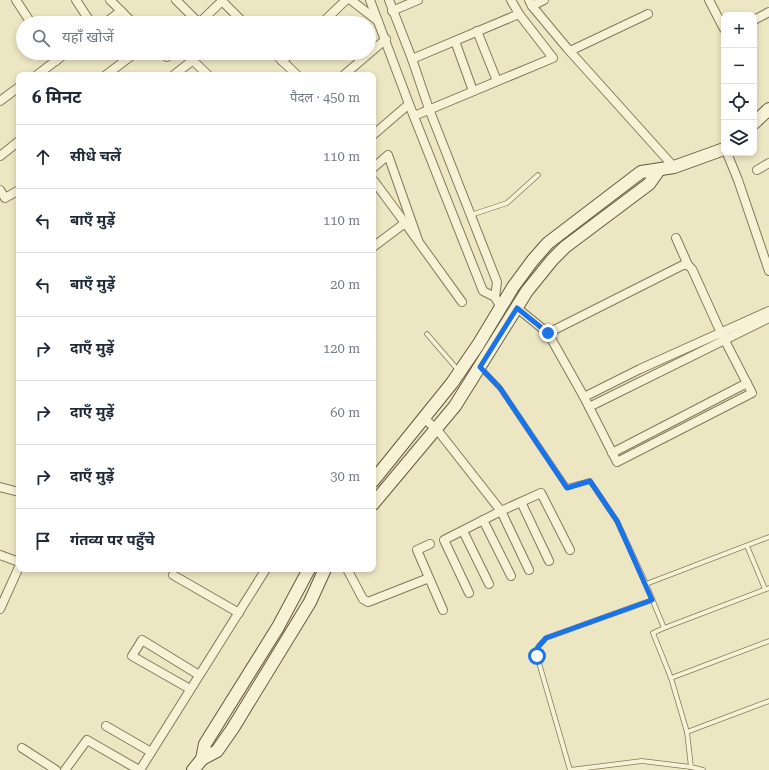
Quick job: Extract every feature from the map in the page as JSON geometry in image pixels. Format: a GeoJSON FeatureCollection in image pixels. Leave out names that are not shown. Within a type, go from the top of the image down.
{"type":"FeatureCollection","features":[{"type":"Feature","properties":{"kind":"street"},"geometry":{"type":"LineString","coordinates":[[16,0],[26,16]]}},
{"type":"Feature","properties":{"kind":"street"},"geometry":{"type":"LineString","coordinates":[[76,0],[87,16]]}},
{"type":"Feature","properties":{"kind":"street"},"geometry":{"type":"LineString","coordinates":[[110,0],[126,16]]}},
{"type":"Feature","properties":{"kind":"street"},"geometry":{"type":"LineString","coordinates":[[176,0],[192,16]]}},
{"type":"Feature","properties":{"kind":"street"},"geometry":{"type":"LineString","coordinates":[[206,16],[222,0],[237,16]]}},
{"type":"Feature","properties":{"kind":"street"},"geometry":{"type":"LineString","coordinates":[[329,16],[346,0]]}},
{"type":"Feature","properties":{"kind":"street"},"geometry":{"type":"LineString","coordinates":[[351,0],[371,16]]}},
{"type":"Feature","properties":{"kind":"street"},"geometry":{"type":"LineString","coordinates":[[389,0],[392,11],[412,58],[429,109],[497,282],[495,297]]}},
{"type":"Feature","properties":{"kind":"street"},"geometry":{"type":"LineString","coordinates":[[392,11],[418,0]]}},
{"type":"Feature","properties":{"kind":"street"},"geometry":{"type":"LineString","coordinates":[[414,116],[553,58],[519,14],[511,0]]}},
{"type":"Feature","properties":{"kind":"street"},"geometry":{"type":"LineString","coordinates":[[544,0],[530,3],[570,51],[674,167]]}},
{"type":"Feature","properties":{"kind":"street"},"geometry":{"type":"LineString","coordinates":[[708,0],[721,23]]}},
{"type":"Feature","properties":{"kind":"street"},"geometry":{"type":"LineString","coordinates":[[373,1],[379,22],[409,104],[483,291],[495,297],[501,308]]}},
{"type":"Feature","properties":{"kind":"street"},"geometry":{"type":"LineString","coordinates":[[114,16],[121,11]]}},
{"type":"Feature","properties":{"kind":"street"},"geometry":{"type":"LineString","coordinates":[[757,18],[769,12]]}},
{"type":"Feature","properties":{"kind":"street"},"geometry":{"type":"LineString","coordinates":[[412,58],[519,14]]}},
{"type":"Feature","properties":{"kind":"street"},"geometry":{"type":"LineString","coordinates":[[570,51],[648,14]]}},
{"type":"Feature","properties":{"kind":"street"},"geometry":{"type":"LineString","coordinates":[[477,31],[497,81]]}},
{"type":"Feature","properties":{"kind":"street"},"geometry":{"type":"LineString","coordinates":[[376,48],[386,39]]}},
{"type":"Feature","properties":{"kind":"street"},"geometry":{"type":"LineString","coordinates":[[455,40],[473,91]]}},
{"type":"Feature","properties":{"kind":"street"},"geometry":{"type":"LineString","coordinates":[[110,72],[126,60]]}},
{"type":"Feature","properties":{"kind":"street"},"geometry":{"type":"LineString","coordinates":[[178,72],[193,60],[205,72]]}},
{"type":"Feature","properties":{"kind":"street"},"geometry":{"type":"LineString","coordinates":[[348,72],[362,60]]}},
{"type":"Feature","properties":{"kind":"street"},"geometry":{"type":"LineString","coordinates":[[41,72],[56,61]]}},
{"type":"Feature","properties":{"kind":"street"},"geometry":{"type":"LineString","coordinates":[[282,61],[294,72]]}},
{"type":"Feature","properties":{"kind":"street"},"geometry":{"type":"LineString","coordinates":[[0,101],[16,89]]}},
{"type":"Feature","properties":{"kind":"street"},"geometry":{"type":"LineString","coordinates":[[376,132],[409,104]]}},
{"type":"Feature","properties":{"kind":"street"},"geometry":{"type":"LineString","coordinates":[[757,120],[769,109]]}},
{"type":"Feature","properties":{"kind":"street"},"geometry":{"type":"LineString","coordinates":[[0,156],[16,143]]}},
{"type":"Feature","properties":{"kind":"street"},"geometry":{"type":"LineString","coordinates":[[376,477],[459,372],[478,346],[513,287],[548,243],[641,172],[674,167],[721,151]]}},
{"type":"Feature","properties":{"kind":"street"},"geometry":{"type":"LineString","coordinates":[[376,165],[388,155],[418,240]]}},
{"type":"Feature","properties":{"kind":"street"},"geometry":{"type":"LineString","coordinates":[[728,156],[769,271]]}},
{"type":"Feature","properties":{"kind":"street"},"geometry":{"type":"LineString","coordinates":[[757,170],[769,164]]}},
{"type":"Feature","properties":{"kind":"street"},"geometry":{"type":"LineString","coordinates":[[376,500],[454,406],[527,291],[552,260],[565,247],[649,184],[659,170]]}},
{"type":"Feature","properties":{"kind":"street"},"geometry":{"type":"LineString","coordinates":[[376,185],[406,223],[462,302]]}},
{"type":"Feature","properties":{"kind":"street"},"geometry":{"type":"LineString","coordinates":[[0,190],[5,198],[16,192]]}},
{"type":"Feature","properties":{"kind":"street"},"geometry":{"type":"LineString","coordinates":[[376,245],[406,223]]}},
{"type":"Feature","properties":{"kind":"street"},"geometry":{"type":"LineString","coordinates":[[517,308],[548,333],[584,397],[617,462],[752,394],[676,238]]}},
{"type":"Feature","properties":{"kind":"street"},"geometry":{"type":"LineString","coordinates":[[548,333],[683,265],[688,265]]}},
{"type":"Feature","properties":{"kind":"street"},"geometry":{"type":"LineString","coordinates":[[589,407],[769,311]]}},
{"type":"Feature","properties":{"kind":"street"},"geometry":{"type":"LineString","coordinates":[[584,397],[640,370],[769,318]]}},
{"type":"Feature","properties":{"kind":"street"},"geometry":{"type":"LineString","coordinates":[[612,453],[747,383]]}},
{"type":"Feature","properties":{"kind":"street"},"geometry":{"type":"LineString","coordinates":[[424,418],[436,429],[500,511],[530,570]]}},
{"type":"Feature","properties":{"kind":"street"},"geometry":{"type":"LineString","coordinates":[[0,487],[16,491]]}},
{"type":"Feature","properties":{"kind":"street"},"geometry":{"type":"LineString","coordinates":[[469,593],[444,540],[500,511],[541,493],[570,550]]}},
{"type":"Feature","properties":{"kind":"street"},"geometry":{"type":"LineString","coordinates":[[521,502],[549,561]]}},
{"type":"Feature","properties":{"kind":"street"},"geometry":{"type":"LineString","coordinates":[[483,520],[511,576]]}},
{"type":"Feature","properties":{"kind":"street"},"geometry":{"type":"LineString","coordinates":[[463,531],[489,584]]}},
{"type":"Feature","properties":{"kind":"street"},"geometry":{"type":"LineString","coordinates":[[430,544],[418,550],[442,610]]}},
{"type":"Feature","properties":{"kind":"street"},"geometry":{"type":"LineString","coordinates":[[0,555],[16,561]]}},
{"type":"Feature","properties":{"kind":"street"},"geometry":{"type":"LineString","coordinates":[[0,608],[17,572]]}},
{"type":"Feature","properties":{"kind":"street"},"geometry":{"type":"LineString","coordinates":[[65,770],[87,740],[139,770],[264,572]]}},
{"type":"Feature","properties":{"kind":"street"},"geometry":{"type":"LineString","coordinates":[[202,759],[205,744],[278,627],[305,572]]}},
{"type":"Feature","properties":{"kind":"street"},"geometry":{"type":"LineString","coordinates":[[349,572],[363,599],[368,602],[429,578]]}},
{"type":"Feature","properties":{"kind":"street"},"geometry":{"type":"LineString","coordinates":[[193,770],[202,759],[218,751],[306,608],[323,573]]}},
{"type":"Feature","properties":{"kind":"street"},"geometry":{"type":"LineString","coordinates":[[173,575],[238,613]]}},
{"type":"Feature","properties":{"kind":"street"},"geometry":{"type":"LineString","coordinates":[[190,689],[132,656],[142,640],[199,675]]}},
{"type":"Feature","properties":{"kind":"street"},"geometry":{"type":"LineString","coordinates":[[106,726],[151,752]]}},
{"type":"Feature","properties":{"kind":"street"},"geometry":{"type":"LineString","coordinates":[[22,748],[56,770]]}},
{"type":"Feature","properties":{"kind":"lane"},"geometry":{"type":"LineString","coordinates":[[471,216],[507,203],[538,175]]}},
{"type":"Feature","properties":{"kind":"lane"},"geometry":{"type":"LineString","coordinates":[[427,334],[459,372]]}},
{"type":"Feature","properties":{"kind":"lane"},"geometry":{"type":"LineString","coordinates":[[480,367],[500,388],[567,488],[590,481],[617,521],[646,584],[664,628]]}},
{"type":"Feature","properties":{"kind":"lane"},"geometry":{"type":"LineString","coordinates":[[646,584],[769,537]]}},
{"type":"Feature","properties":{"kind":"lane"},"geometry":{"type":"LineString","coordinates":[[691,767],[687,732],[671,678],[653,633],[767,589],[747,546]]}},
{"type":"Feature","properties":{"kind":"lane"},"geometry":{"type":"LineString","coordinates":[[652,600],[546,638],[538,647],[537,656],[570,770],[642,761],[691,767],[703,770]]}},
{"type":"Feature","properties":{"kind":"lane"},"geometry":{"type":"LineString","coordinates":[[671,678],[769,641]]}},
{"type":"Feature","properties":{"kind":"lane"},"geometry":{"type":"LineString","coordinates":[[687,732],[769,701]]}},
{"type":"Feature","properties":{"kind":"route"},"geometry":{"type":"LineString","coordinates":[[537,656],[538,647],[546,638],[652,600],[617,521],[590,481],[567,488],[500,388],[480,367],[517,308],[548,333]]}}]}
